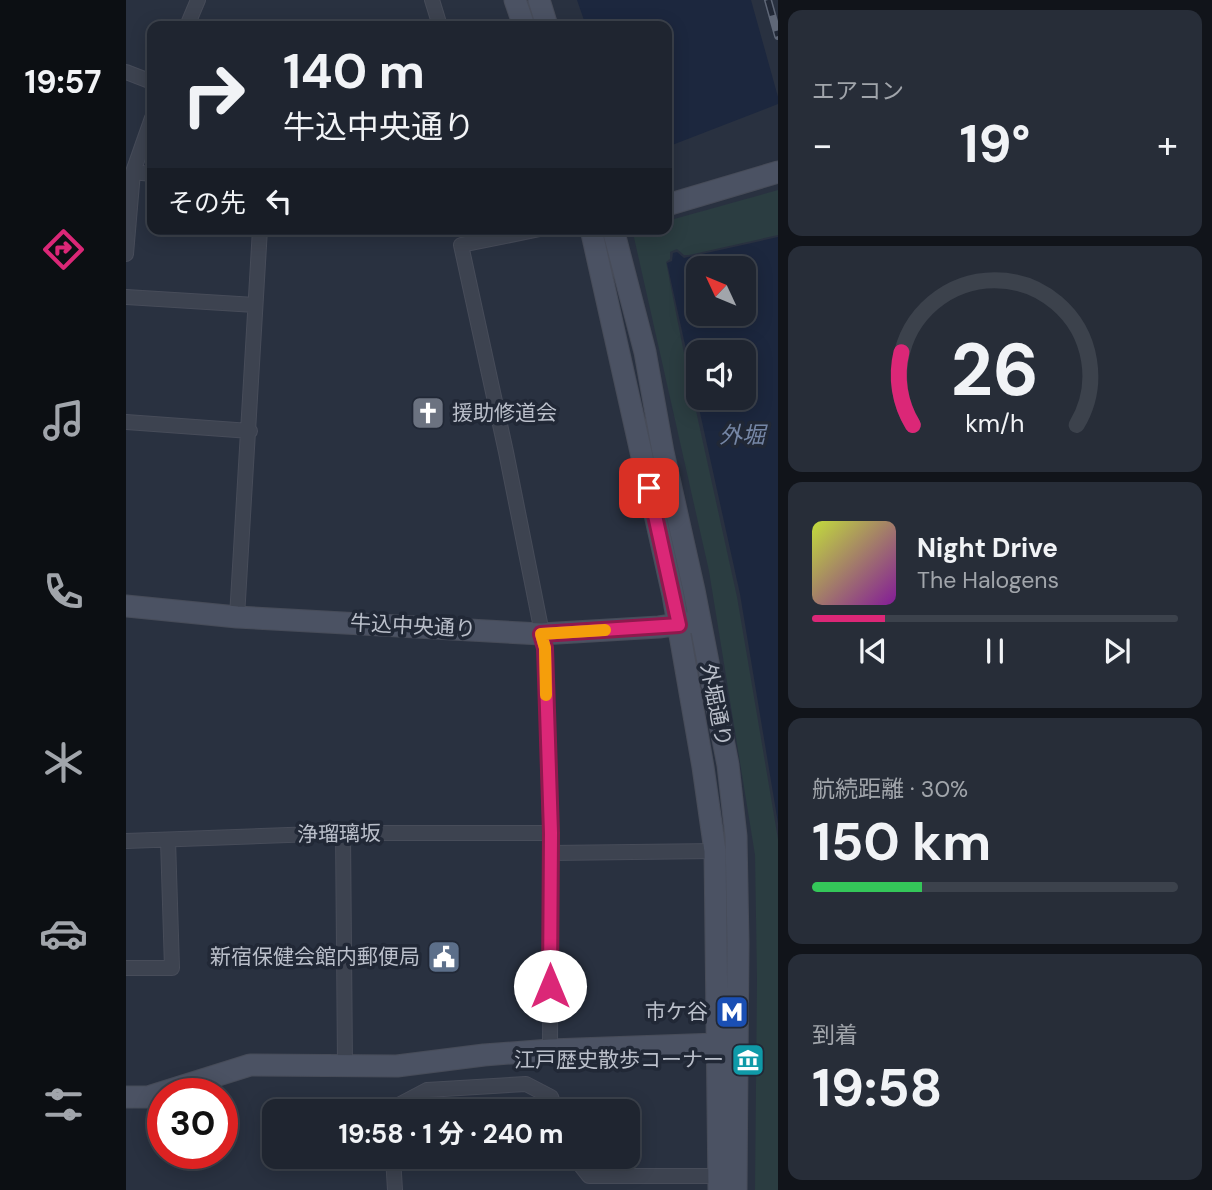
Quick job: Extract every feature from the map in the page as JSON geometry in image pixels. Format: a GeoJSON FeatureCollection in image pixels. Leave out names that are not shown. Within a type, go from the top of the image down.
{"type":"FeatureCollection","features":[{"type":"Feature","properties":{"kind":"main road"},"geometry":{"type":"LineString","coordinates":[[515,0],[522,21]]}},
{"type":"Feature","properties":{"kind":"main road"},"geometry":{"type":"LineString","coordinates":[[539,0],[545,21]]}},
{"type":"Feature","properties":{"kind":"main road"},"geometry":{"type":"LineString","coordinates":[[672,204],[778,172]]}},
{"type":"Feature","properties":{"kind":"main road","name":"外堀通り"},"geometry":{"type":"LineString","coordinates":[[593,235],[728,765],[736,836],[736,1190]]}},
{"type":"Feature","properties":{"kind":"main road","name":"外堀通り"},"geometry":{"type":"LineString","coordinates":[[615,235],[645,352],[690,622],[703,767],[715,851],[719,1183]]}},
{"type":"Feature","properties":{"kind":"main road","name":"牛込中央通り"},"geometry":{"type":"LineString","coordinates":[[126,606],[237,617],[541,634],[690,622]]}},
{"type":"Feature","properties":{"kind":"main road"},"geometry":{"type":"LineString","coordinates":[[126,1097],[148,1097],[250,1065],[397,1066],[550,1050],[717,1044]]}},
{"type":"Feature","properties":{"kind":"street"},"geometry":{"type":"LineString","coordinates":[[189,21],[198,0]]}},
{"type":"Feature","properties":{"kind":"street"},"geometry":{"type":"LineString","coordinates":[[432,0],[438,21]]}},
{"type":"Feature","properties":{"kind":"street"},"geometry":{"type":"LineString","coordinates":[[126,72],[147,80]]}},
{"type":"Feature","properties":{"kind":"street"},"geometry":{"type":"LineString","coordinates":[[126,254],[133,172],[147,132]]}},
{"type":"Feature","properties":{"kind":"street"},"geometry":{"type":"LineString","coordinates":[[133,172],[147,173]]}},
{"type":"Feature","properties":{"kind":"street"},"geometry":{"type":"LineString","coordinates":[[237,617],[260,235]]}},
{"type":"Feature","properties":{"kind":"street"},"geometry":{"type":"LineString","coordinates":[[497,235],[461,245],[545,648],[551,833],[550,1050]]}},
{"type":"Feature","properties":{"kind":"street"},"geometry":{"type":"LineString","coordinates":[[126,297],[255,305]]}},
{"type":"Feature","properties":{"kind":"street"},"geometry":{"type":"LineString","coordinates":[[126,422],[250,431]]}},
{"type":"Feature","properties":{"kind":"street"},"geometry":{"type":"LineString","coordinates":[[343,833],[345,1064]]}},
{"type":"Feature","properties":{"kind":"street","name":"浄瑠璃坂"},"geometry":{"type":"LineString","coordinates":[[126,841],[343,833],[551,833]]}},
{"type":"Feature","properties":{"kind":"street"},"geometry":{"type":"LineString","coordinates":[[126,968],[172,968],[168,840]]}},
{"type":"Feature","properties":{"kind":"street"},"geometry":{"type":"LineString","coordinates":[[551,853],[715,851]]}},
{"type":"Feature","properties":{"kind":"street"},"geometry":{"type":"LineString","coordinates":[[410,1099],[427,1090],[526,1084],[552,1099]]}},
{"type":"Feature","properties":{"kind":"street"},"geometry":{"type":"LineString","coordinates":[[394,1169],[395,1190]]}},
{"type":"Feature","properties":{"kind":"street"},"geometry":{"type":"LineString","coordinates":[[583,1169],[589,1176],[719,1183]]}},
{"type":"Feature","properties":{"kind":"shaded area"},"geometry":{"type":"Polygon","coordinates":[[[778,190],[778,235],[689,255],[684,255],[677,249],[670,252],[670,259],[666,262],[686,364],[686,410],[696,410],[737,597],[778,839],[778,1190],[755,1190],[755,855],[709,571],[633,235],[672,235],[672,220],[778,190]]]}},
{"type":"Feature","properties":{"kind":"water"},"geometry":{"type":"Polygon","coordinates":[[[577,0],[751,0],[778,104],[672,145],[672,21],[584,21],[577,0]]]}},
{"type":"Feature","properties":{"kind":"water","name":"外堀"},"geometry":{"type":"Polygon","coordinates":[[[778,237],[778,823],[740,594],[699,410],[756,410],[756,340],[686,340],[686,349],[667,263],[672,261],[673,253],[677,252],[686,258],[686,326],[756,326],[756,256],[693,256],[778,237]]]}},
{"type":"Feature","properties":{"kind":"railway"},"geometry":{"type":"LineString","coordinates":[[768,0],[778,36]]}},
{"type":"Feature","properties":{"kind":"slow traffic"},"geometry":{"type":"LineString","coordinates":[[546,695],[545,648],[541,634],[605,630]]}},
{"type":"Feature","properties":{"kind":"place","name":"援助修道会"},"geometry":{"type":"Point","coordinates":[428,413]}},
{"type":"Feature","properties":{"kind":"place","name":"新宿保健会館内郵便局"},"geometry":{"type":"Point","coordinates":[444,957]}},
{"type":"Feature","properties":{"kind":"place","name":"市ケ谷"},"geometry":{"type":"Point","coordinates":[732,1012]}},
{"type":"Feature","properties":{"kind":"place","name":"江戸歴史散歩コーナー"},"geometry":{"type":"Point","coordinates":[748,1060]}},
{"type":"Feature","properties":{"kind":"route"},"geometry":{"type":"LineString","coordinates":[[550,986],[551,833],[545,648],[541,634],[679,625],[649,488]]}}]}
